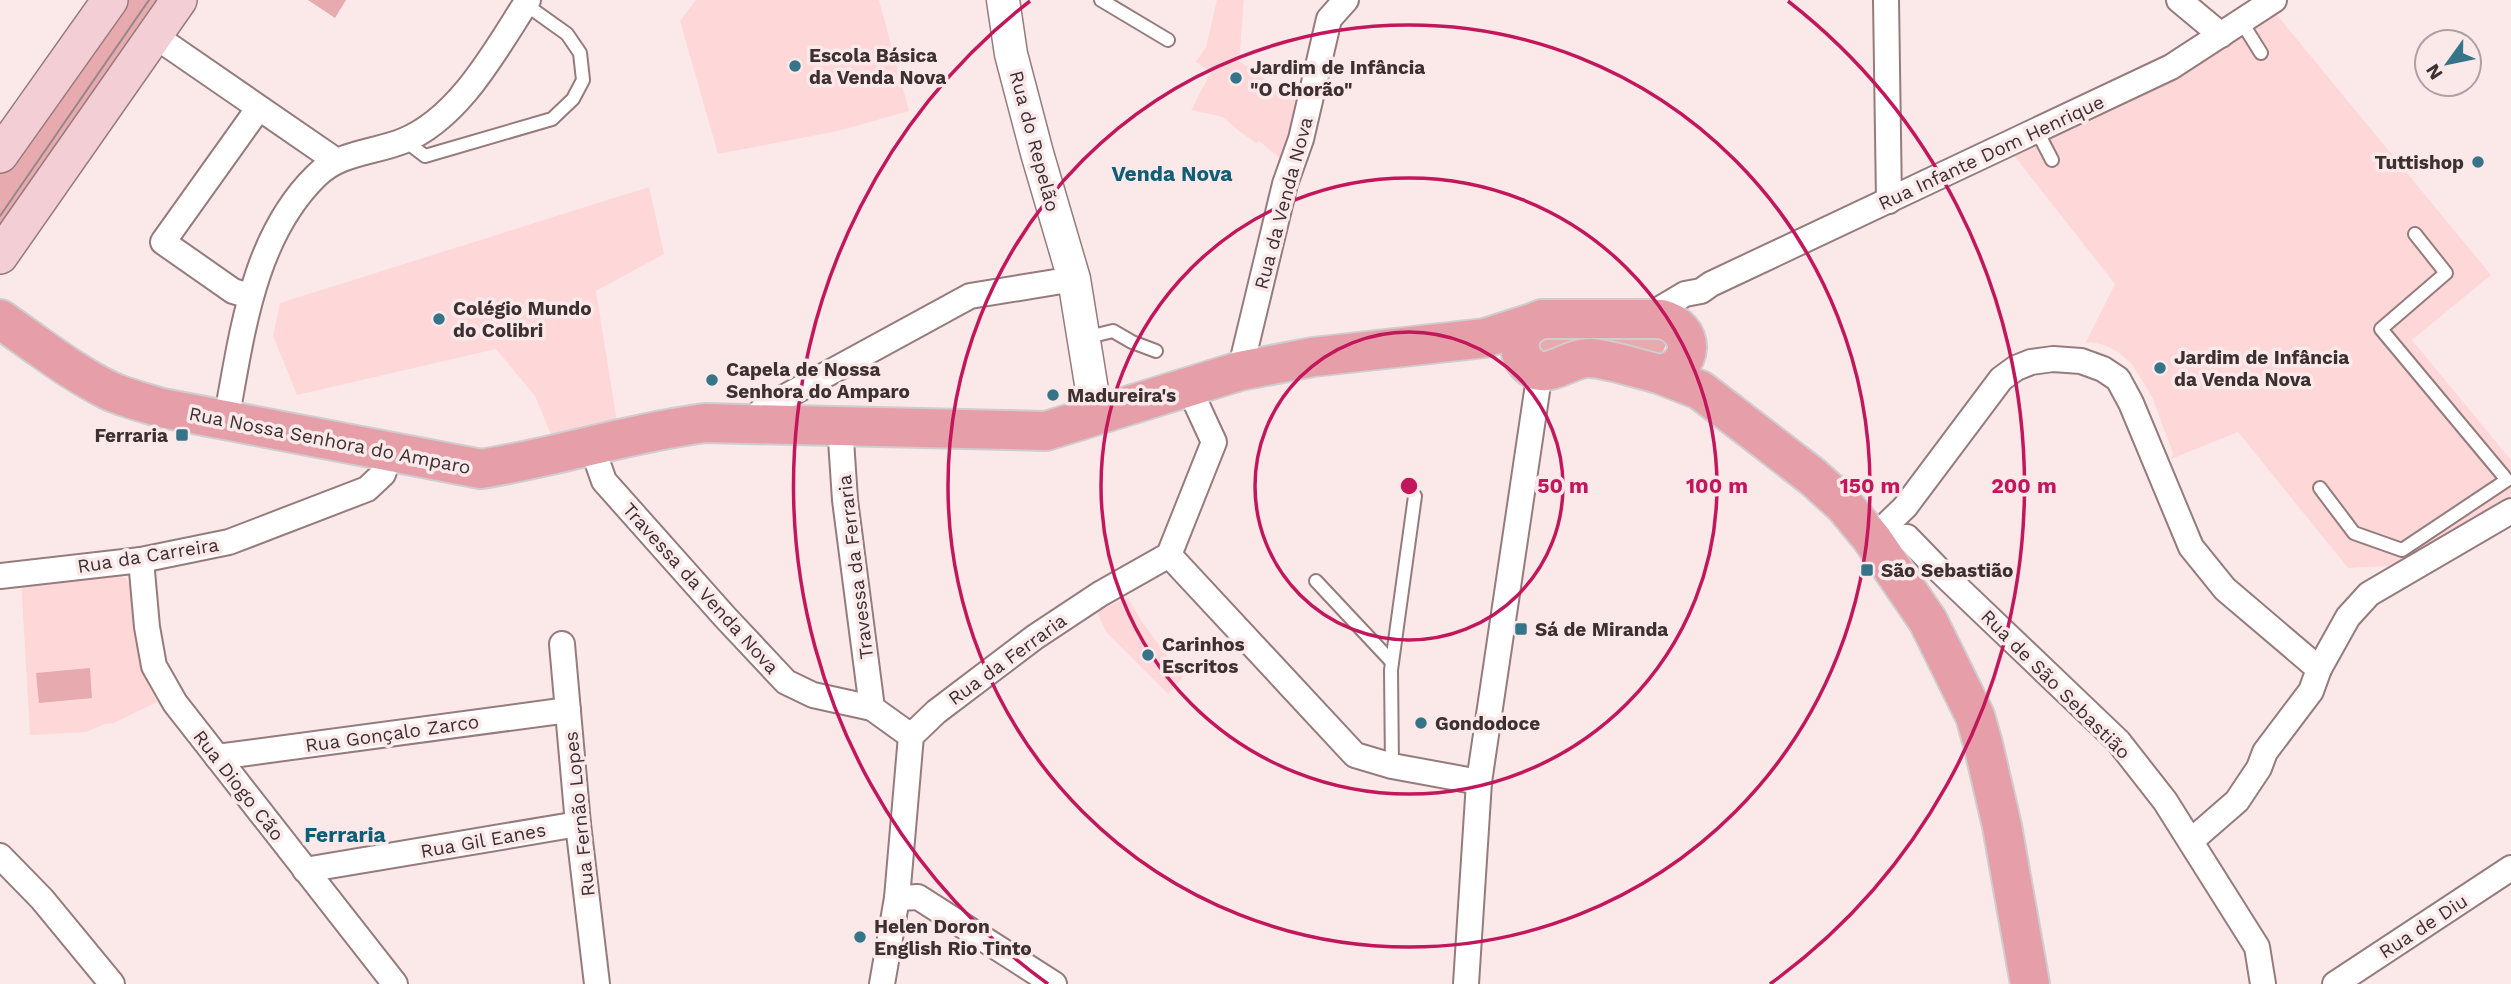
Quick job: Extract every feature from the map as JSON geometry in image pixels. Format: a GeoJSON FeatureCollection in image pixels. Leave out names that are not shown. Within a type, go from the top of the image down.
{"type":"FeatureCollection","features":[{"type":"Feature","properties":{"kind":"main road"},"geometry":{"type":"LineString","coordinates":[[0,256],[179,0]]}},
{"type":"Feature","properties":{"kind":"main road"},"geometry":{"type":"LineString","coordinates":[[0,155],[108,1]]}},
{"type":"Feature","properties":{"kind":"main road","name":"Rua Nossa Senhora do Amparo"},"geometry":{"type":"LineString","coordinates":[[0,319],[80,374],[111,391],[162,408],[481,469],[526,462],[662,428],[705,423],[1046,431],[1240,371],[1313,357],[1485,338],[1542,319],[1661,319],[1671,322],[1680,328],[1682,365],[1844,505],[1872,539],[1928,621],[1975,716],[1991,772],[2030,984]]}},
{"type":"Feature","properties":{"kind":"main road"},"geometry":{"type":"LineString","coordinates":[[1531,365],[1520,350],[1520,339],[1524,330],[1532,323]]}},
{"type":"Feature","properties":{"kind":"main road"},"geometry":{"type":"LineString","coordinates":[[1485,338],[1531,365],[1550,372],[1575,360],[1589,358],[1682,365]]}},
{"type":"Feature","properties":{"kind":"street","name":"Rua do Repelão"},"geometry":{"type":"LineString","coordinates":[[1003,0],[1011,54],[1074,279],[1096,415]]}},
{"type":"Feature","properties":{"kind":"street","name":"Rua da Venda Nova"},"geometry":{"type":"LineString","coordinates":[[1240,371],[1285,184],[1301,139],[1329,19],[1346,0]]}},
{"type":"Feature","properties":{"kind":"street"},"geometry":{"type":"LineString","coordinates":[[1886,0],[1889,201]]}},
{"type":"Feature","properties":{"kind":"street"},"geometry":{"type":"LineString","coordinates":[[2179,0],[2221,35]]}},
{"type":"Feature","properties":{"kind":"street","name":"Rua Infante Dom Henrique"},"geometry":{"type":"LineString","coordinates":[[1642,319],[1685,295],[1701,291],[2171,67],[2274,0]]}},
{"type":"Feature","properties":{"kind":"street"},"geometry":{"type":"LineString","coordinates":[[226,420],[250,296],[270,245],[291,205],[316,176],[335,160],[404,140],[435,122],[472,85],[527,2]]}},
{"type":"Feature","properties":{"kind":"street"},"geometry":{"type":"LineString","coordinates":[[155,36],[258,110],[335,160]]}},
{"type":"Feature","properties":{"kind":"street"},"geometry":{"type":"LineString","coordinates":[[250,296],[233,291],[163,242],[258,110]]}},
{"type":"Feature","properties":{"kind":"street"},"geometry":{"type":"LineString","coordinates":[[751,423],[763,409],[970,296],[1074,279]]}},
{"type":"Feature","properties":{"kind":"street"},"geometry":{"type":"LineString","coordinates":[[1682,365],[1690,312],[1701,291]]}},
{"type":"Feature","properties":{"kind":"street"},"geometry":{"type":"LineString","coordinates":[[1872,539],[1905,507],[2001,379],[2016,368],[2031,362],[2053,359],[2081,361],[2104,369],[2118,379],[2131,403],[2191,547],[2225,589],[2319,668]]}},
{"type":"Feature","properties":{"kind":"street"},"geometry":{"type":"LineString","coordinates":[[1466,984],[1479,782],[1531,365]]}},
{"type":"Feature","properties":{"kind":"street"},"geometry":{"type":"LineString","coordinates":[[1189,388],[1214,442],[1169,555],[1356,755],[1392,766],[1479,782]]}},
{"type":"Feature","properties":{"kind":"street","name":"Travessa da Ferraria"},"geometry":{"type":"LineString","coordinates":[[840,425],[845,499],[872,708]]}},
{"type":"Feature","properties":{"kind":"street","name":"Travessa da Venda Nova"},"geometry":{"type":"LineString","coordinates":[[592,447],[604,481],[724,617],[786,682],[813,695],[872,708],[911,736]]}},
{"type":"Feature","properties":{"kind":"street","name":"Rua da Carreira"},"geometry":{"type":"LineString","coordinates":[[0,576],[141,560],[229,542],[347,498],[375,483],[383,474],[391,453]]}},
{"type":"Feature","properties":{"kind":"street"},"geometry":{"type":"LineString","coordinates":[[2191,841],[2237,801],[2259,768],[2265,752],[2311,691],[2319,668],[2348,617],[2369,594],[2511,511]]}},
{"type":"Feature","properties":{"kind":"street","name":"Rua de São Sebastião"},"geometry":{"type":"LineString","coordinates":[[1872,539],[1907,537],[2118,741],[2165,802],[2257,947],[2263,984]]}},
{"type":"Feature","properties":{"kind":"street","name":"Rua da Ferraria"},"geometry":{"type":"LineString","coordinates":[[911,736],[936,712],[1035,637],[1100,594],[1169,555]]}},
{"type":"Feature","properties":{"kind":"street","name":"Rua Diogo Cão"},"geometry":{"type":"LineString","coordinates":[[141,560],[147,627],[155,666],[174,704],[395,984]]}},
{"type":"Feature","properties":{"kind":"street","name":"Rua Fernão Lopes"},"geometry":{"type":"LineString","coordinates":[[562,644],[578,824],[597,984]]}},
{"type":"Feature","properties":{"kind":"street","name":"Rua Gonçalo Zarco"},"geometry":{"type":"LineString","coordinates":[[217,757],[568,710]]}},
{"type":"Feature","properties":{"kind":"street"},"geometry":{"type":"LineString","coordinates":[[882,984],[897,898],[911,736]]}},
{"type":"Feature","properties":{"kind":"street","name":"Rua Gil Eanes"},"geometry":{"type":"LineString","coordinates":[[305,870],[578,824]]}},
{"type":"Feature","properties":{"kind":"street"},"geometry":{"type":"LineString","coordinates":[[0,856],[42,899],[112,984]]}},
{"type":"Feature","properties":{"kind":"street","name":"Rua de Diu"},"geometry":{"type":"LineString","coordinates":[[2335,984],[2511,868]]}},
{"type":"Feature","properties":{"kind":"street"},"geometry":{"type":"LineString","coordinates":[[897,898],[918,897],[1054,984]]}},
{"type":"Feature","properties":{"kind":"lane"},"geometry":{"type":"LineString","coordinates":[[1101,0],[1168,40]]}},
{"type":"Feature","properties":{"kind":"lane"},"geometry":{"type":"LineString","coordinates":[[404,140],[425,156],[552,119],[573,99],[583,80],[580,53],[567,34],[527,2]]}},
{"type":"Feature","properties":{"kind":"lane"},"geometry":{"type":"LineString","coordinates":[[2241,21],[2261,53]]}},
{"type":"Feature","properties":{"kind":"lane"},"geometry":{"type":"LineString","coordinates":[[2037,131],[2052,160]]}},
{"type":"Feature","properties":{"kind":"lane"},"geometry":{"type":"LineString","coordinates":[[2320,488],[2354,533],[2402,550],[2507,480],[2381,329],[2446,273],[2415,234]]}},
{"type":"Feature","properties":{"kind":"lane"},"geometry":{"type":"LineString","coordinates":[[1084,338],[1113,331],[1156,351]]}},
{"type":"Feature","properties":{"kind":"lane"},"geometry":{"type":"LineString","coordinates":[[1392,766],[1392,662],[1415,496]]}},
{"type":"Feature","properties":{"kind":"lane"},"geometry":{"type":"LineString","coordinates":[[1316,581],[1392,662]]}},
{"type":"Feature","properties":{"kind":"shaded area"},"geometry":{"type":"Polygon","coordinates":[[[121,0],[164,0],[0,228],[0,173],[121,0]]]}},
{"type":"Feature","properties":{"kind":"shaded area"},"geometry":{"type":"Polygon","coordinates":[[[308,0],[346,0],[335,18],[308,0]]]}},
{"type":"Feature","properties":{"kind":"shaded area","name":"Escola Básica da Venda Nova"},"geometry":{"type":"Polygon","coordinates":[[[696,0],[879,0],[909,111],[838,131],[718,154],[680,21],[696,0]]]}},
{"type":"Feature","properties":{"kind":"shaded area","name":"Jardim de Infância \"O Chorão\""},"geometry":{"type":"Polygon","coordinates":[[[1217,0],[1244,0],[1239,61],[1302,100],[1281,159],[1223,117],[1191,110],[1211,72],[1196,62],[1206,47],[1217,0]]]}},
{"type":"Feature","properties":{"kind":"shaded area"},"geometry":{"type":"Polygon","coordinates":[[[2277,15],[2491,275],[2412,340],[2511,460],[2511,502],[2405,565],[2348,568],[2238,432],[2171,459],[2173,453],[2152,397],[2132,364],[2104,345],[2091,342],[2085,344],[2115,284],[2012,153],[2149,89],[2277,15]]]}},
{"type":"Feature","properties":{"kind":"shaded area","name":"Colégio Mundo do Colibri"},"geometry":{"type":"Polygon","coordinates":[[[649,187],[664,254],[596,291],[617,422],[552,437],[535,396],[496,349],[297,395],[273,336],[280,303],[649,187]]]}},
{"type":"Feature","properties":{"kind":"shaded area"},"geometry":{"type":"Polygon","coordinates":[[[1545,338],[1663,338],[1666,345],[1662,353],[1655,355],[1546,353],[1540,350],[1538,345],[1545,338]]]}},
{"type":"Feature","properties":{"kind":"shaded area"},"geometry":{"type":"Polygon","coordinates":[[[119,575],[131,586],[140,659],[157,702],[114,723],[86,732],[30,735],[21,580],[119,575]]]}},
{"type":"Feature","properties":{"kind":"shaded area","name":"Carinhos Escritos"},"geometry":{"type":"Polygon","coordinates":[[[1128,598],[1142,622],[1183,677],[1168,694],[1107,633],[1096,611],[1128,598]]]}},
{"type":"Feature","properties":{"kind":"shaded area"},"geometry":{"type":"Polygon","coordinates":[[[90,668],[92,698],[39,703],[36,673],[90,668]]]}},
{"type":"Feature","properties":{"kind":"tram line"},"geometry":{"type":"LineString","coordinates":[[0,216],[149,0]]}},
{"type":"Feature","properties":{"kind":"place","name":"Escola Básica da Venda Nova"},"geometry":{"type":"Point","coordinates":[795,66]}},
{"type":"Feature","properties":{"kind":"place","name":"Jardim de Infância \"O Chorão\""},"geometry":{"type":"Point","coordinates":[1236,78]}},
{"type":"Feature","properties":{"kind":"place","name":"Tuttishop"},"geometry":{"type":"Point","coordinates":[2478,162]}},
{"type":"Feature","properties":{"kind":"place","name":"Colégio Mundo do Colibri"},"geometry":{"type":"Point","coordinates":[439,319]}},
{"type":"Feature","properties":{"kind":"place","name":"Jardim de Infância da Venda Nova"},"geometry":{"type":"Point","coordinates":[2160,368]}},
{"type":"Feature","properties":{"kind":"place","name":"Capela de Nossa Senhora do Amparo"},"geometry":{"type":"Point","coordinates":[712,380]}},
{"type":"Feature","properties":{"kind":"place","name":"Madureira's"},"geometry":{"type":"Point","coordinates":[1053,395]}},
{"type":"Feature","properties":{"kind":"place","name":"Ferraria"},"geometry":{"type":"Point","coordinates":[182,435]}},
{"type":"Feature","properties":{"kind":"place","name":"São Sebastião"},"geometry":{"type":"Point","coordinates":[1867,570]}},
{"type":"Feature","properties":{"kind":"place","name":"Sá de Miranda"},"geometry":{"type":"Point","coordinates":[1521,629]}},
{"type":"Feature","properties":{"kind":"place","name":"Carinhos Escritos"},"geometry":{"type":"Point","coordinates":[1148,655]}},
{"type":"Feature","properties":{"kind":"place","name":"Gondodoce"},"geometry":{"type":"Point","coordinates":[1421,723]}},
{"type":"Feature","properties":{"kind":"place","name":"Helen Doron English Rio Tinto"},"geometry":{"type":"Point","coordinates":[860,937]}},
{"type":"Feature","properties":{"kind":"district","name":"Venda Nova"},"geometry":{"type":"Point","coordinates":[1172,174]}},
{"type":"Feature","properties":{"kind":"district","name":"Ferraria"},"geometry":{"type":"Point","coordinates":[345,835]}}]}
